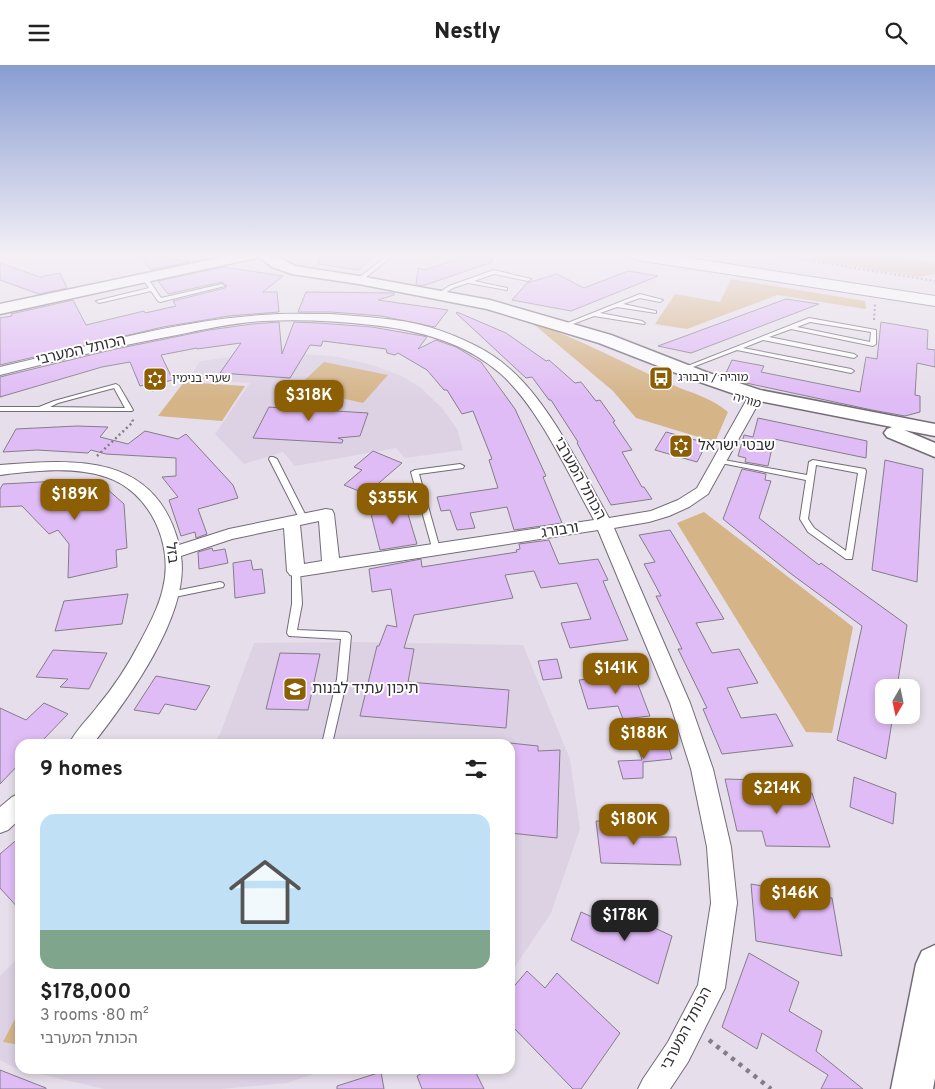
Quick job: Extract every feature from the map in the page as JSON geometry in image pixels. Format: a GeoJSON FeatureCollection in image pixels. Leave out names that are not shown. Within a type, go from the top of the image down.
{"type":"FeatureCollection","features":[{"type":"Feature","properties":{"kind":"street"},"geometry":{"type":"LineString","coordinates":[[0,309],[37,303]]}},
{"type":"Feature","properties":{"kind":"street","name":"מוריה"},"geometry":{"type":"LineString","coordinates":[[479,303],[567,327],[639,350],[753,399],[935,430]]}},
{"type":"Feature","properties":{"kind":"street","name":"הכותל המערבי"},"geometry":{"type":"LineString","coordinates":[[0,371],[59,355],[157,334],[220,323],[263,318],[294,317],[367,320],[426,330],[460,343],[485,356],[505,371],[524,390],[559,443],[604,524],[680,703],[702,769],[719,847],[724,903],[711,987],[678,1052],[653,1089]]}},
{"type":"Feature","properties":{"kind":"street","name":"מוריה"},"geometry":{"type":"LineString","coordinates":[[567,327],[692,382],[753,399],[935,440]]}},
{"type":"Feature","properties":{"kind":"street","name":"ורבורג"},"geometry":{"type":"LineString","coordinates":[[296,571],[649,517],[689,502],[704,491],[753,399]]}},
{"type":"Feature","properties":{"kind":"street"},"geometry":{"type":"LineString","coordinates":[[884,430],[935,451]]}},
{"type":"Feature","properties":{"kind":"street","name":"בזל"},"geometry":{"type":"LineString","coordinates":[[0,470],[36,467],[84,469],[102,471],[125,479],[142,491],[157,507],[168,533],[172,553],[173,586],[160,621],[136,670],[108,711],[84,739]]}},
{"type":"Feature","properties":{"kind":"street"},"geometry":{"type":"LineString","coordinates":[[172,553],[229,535],[326,514],[332,565]]}},
{"type":"Feature","properties":{"kind":"street"},"geometry":{"type":"LineString","coordinates":[[296,571],[297,519]]}},
{"type":"Feature","properties":{"kind":"street"},"geometry":{"type":"LineString","coordinates":[[0,822],[15,808]]}},
{"type":"Feature","properties":{"kind":"street"},"geometry":{"type":"LineString","coordinates":[[912,1089],[935,965]]}},
{"type":"Feature","properties":{"kind":"lane"},"geometry":{"type":"LineString","coordinates":[[567,327],[622,303]]}},
{"type":"Feature","properties":{"kind":"lane"},"geometry":{"type":"LineString","coordinates":[[616,305],[654,312]]}},
{"type":"Feature","properties":{"kind":"lane"},"geometry":{"type":"LineString","coordinates":[[593,314],[642,323]]}},
{"type":"Feature","properties":{"kind":"lane"},"geometry":{"type":"LineString","coordinates":[[682,369],[790,327],[810,320],[874,331],[873,344],[790,327]]}},
{"type":"Feature","properties":{"kind":"lane"},"geometry":{"type":"LineString","coordinates":[[762,338],[854,356]]}},
{"type":"Feature","properties":{"kind":"lane"},"geometry":{"type":"LineString","coordinates":[[736,348],[850,371]]}},
{"type":"Feature","properties":{"kind":"lane"},"geometry":{"type":"LineString","coordinates":[[0,409],[38,411],[130,410],[116,386],[56,402],[38,411]]}},
{"type":"Feature","properties":{"kind":"lane"},"geometry":{"type":"LineString","coordinates":[[273,459],[297,519]]}},
{"type":"Feature","properties":{"kind":"lane"},"geometry":{"type":"LineString","coordinates":[[721,461],[810,478]]}},
{"type":"Feature","properties":{"kind":"lane"},"geometry":{"type":"LineString","coordinates":[[813,462],[862,471],[849,557],[811,530],[804,519],[810,478],[813,462]]}},
{"type":"Feature","properties":{"kind":"lane"},"geometry":{"type":"LineString","coordinates":[[436,549],[415,472],[460,465]]}},
{"type":"Feature","properties":{"kind":"lane"},"geometry":{"type":"LineString","coordinates":[[296,571],[297,604],[292,633],[346,637],[342,679],[328,739]]}},
{"type":"Feature","properties":{"kind":"lane"},"geometry":{"type":"LineString","coordinates":[[170,595],[220,585]]}},
{"type":"Feature","properties":{"kind":"path"},"geometry":{"type":"LineString","coordinates":[[874,331],[875,303]]}},
{"type":"Feature","properties":{"kind":"path"},"geometry":{"type":"LineString","coordinates":[[84,469],[133,422],[130,410]]}},
{"type":"Feature","properties":{"kind":"path"},"geometry":{"type":"LineString","coordinates":[[691,1025],[771,1089]]}},
{"type":"Feature","properties":{"kind":"shaded area"},"geometry":{"type":"Polygon","coordinates":[[[669,303],[756,303],[687,329],[655,324],[669,303]]]}},
{"type":"Feature","properties":{"kind":"shaded area"},"geometry":{"type":"Polygon","coordinates":[[[827,303],[865,303],[866,309],[827,303]]]}},
{"type":"Feature","properties":{"kind":"shaded area"},"geometry":{"type":"Polygon","coordinates":[[[531,322],[585,344],[722,407],[728,412],[715,442],[636,418],[613,391],[531,322]]]}},
{"type":"Feature","properties":{"kind":"shaded area"},"geometry":{"type":"Polygon","coordinates":[[[295,353],[339,357],[372,365],[402,376],[421,388],[442,408],[457,429],[463,450],[405,458],[396,448],[295,466],[283,452],[244,464],[215,434],[250,383],[189,379],[200,361],[254,354],[295,353]]]}},
{"type":"Feature","properties":{"kind":"shaded area"},"geometry":{"type":"Polygon","coordinates":[[[324,362],[388,375],[363,403],[296,388],[324,362]]]}},
{"type":"Feature","properties":{"kind":"shaded area"},"geometry":{"type":"Polygon","coordinates":[[[184,382],[245,386],[222,421],[158,416],[184,382]]]}},
{"type":"Feature","properties":{"kind":"shaded area"},"geometry":{"type":"Polygon","coordinates":[[[704,512],[853,627],[832,733],[806,732],[677,523],[704,512]]]}},
{"type":"Feature","properties":{"kind":"shaded area"},"geometry":{"type":"Polygon","coordinates":[[[359,642],[523,645],[570,759],[580,829],[551,913],[515,967],[515,739],[216,739],[254,643],[359,642]]]}},
{"type":"Feature","properties":{"kind":"shaded area"},"geometry":{"type":"Polygon","coordinates":[[[15,961],[15,1068],[0,1060],[0,976],[15,961]]]}},
{"type":"Feature","properties":{"kind":"shaded area"},"geometry":{"type":"Polygon","coordinates":[[[15,1019],[15,1044],[3,1042],[15,1019]]]}},
{"type":"Feature","properties":{"kind":"shaded area"},"geometry":{"type":"Polygon","coordinates":[[[40,1074],[313,1074],[287,1083],[221,1089],[104,1089],[40,1074]]]}},
{"type":"Feature","properties":{"kind":"building"},"geometry":{"type":"Polygon","coordinates":[[[61,303],[74,303],[86,325],[144,311],[145,313],[176,306],[174,303],[278,303],[279,312],[229,316],[163,327],[0,365],[0,318],[12,316],[11,314],[61,303]]]}},
{"type":"Feature","properties":{"kind":"building"},"geometry":{"type":"Polygon","coordinates":[[[302,303],[398,303],[448,310],[435,327],[381,316],[331,312],[298,312],[302,303]]]}},
{"type":"Feature","properties":{"kind":"building"},"geometry":{"type":"Polygon","coordinates":[[[527,303],[591,303],[571,311],[527,303]]]}},
{"type":"Feature","properties":{"kind":"building"},"geometry":{"type":"Polygon","coordinates":[[[776,303],[819,304],[691,353],[658,346],[776,303]]]}},
{"type":"Feature","properties":{"kind":"building"},"geometry":{"type":"Polygon","coordinates":[[[457,312],[506,333],[546,361],[549,360],[575,383],[581,382],[596,401],[600,400],[632,450],[622,452],[642,487],[644,487],[652,499],[611,505],[578,442],[551,400],[549,400],[532,377],[526,378],[457,312]]]}},
{"type":"Feature","properties":{"kind":"building"},"geometry":{"type":"Polygon","coordinates":[[[279,322],[282,354],[294,322],[372,327],[423,336],[427,337],[418,349],[436,340],[456,347],[481,362],[515,409],[546,476],[543,477],[562,523],[514,530],[507,507],[470,513],[475,528],[457,530],[450,510],[441,511],[437,497],[498,488],[489,460],[492,459],[473,411],[462,414],[447,390],[444,390],[427,370],[398,353],[395,355],[387,353],[386,349],[323,341],[321,346],[310,345],[290,378],[220,373],[241,343],[197,348],[161,355],[173,380],[164,382],[166,387],[152,391],[149,384],[140,386],[130,362],[102,367],[0,397],[0,377],[111,350],[209,330],[279,322]]]}},
{"type":"Feature","properties":{"kind":"building"},"geometry":{"type":"Polygon","coordinates":[[[881,322],[928,330],[927,349],[935,350],[935,367],[917,363],[915,395],[920,396],[920,412],[905,416],[872,410],[746,383],[726,373],[732,360],[764,366],[761,372],[860,392],[866,357],[877,359],[881,322]]]}},
{"type":"Feature","properties":{"kind":"building"},"geometry":{"type":"Polygon","coordinates":[[[289,396],[324,399],[319,410],[368,413],[360,436],[338,438],[343,440],[342,443],[253,438],[269,407],[282,408],[289,396]]]}},
{"type":"Feature","properties":{"kind":"building"},"geometry":{"type":"Polygon","coordinates":[[[758,418],[867,441],[866,458],[774,439],[768,466],[745,462],[746,458],[738,456],[744,435],[753,437],[758,418]]]}},
{"type":"Feature","properties":{"kind":"building"},"geometry":{"type":"Polygon","coordinates":[[[77,426],[108,427],[100,437],[128,444],[145,431],[178,439],[186,434],[233,485],[238,498],[198,509],[207,534],[196,538],[195,532],[181,536],[169,500],[178,497],[162,477],[176,476],[176,458],[106,454],[91,450],[88,453],[37,450],[3,452],[16,429],[77,426]]]}},
{"type":"Feature","properties":{"kind":"building","name":"שבטי ישראל"},"geometry":{"type":"Polygon","coordinates":[[[666,432],[707,443],[697,462],[655,450],[666,432]]]}},
{"type":"Feature","properties":{"kind":"building"},"geometry":{"type":"Polygon","coordinates":[[[373,451],[402,463],[366,494],[344,485],[362,470],[354,467],[373,451]]]}},
{"type":"Feature","properties":{"kind":"building"},"geometry":{"type":"Polygon","coordinates":[[[885,460],[923,469],[917,582],[872,570],[885,460]]]}},
{"type":"Feature","properties":{"kind":"building"},"geometry":{"type":"Polygon","coordinates":[[[742,469],[766,474],[765,480],[771,481],[759,518],[819,565],[821,563],[907,625],[898,679],[875,679],[875,724],[892,724],[886,759],[837,740],[862,626],[790,573],[723,519],[742,469]]]}},
{"type":"Feature","properties":{"kind":"building"},"geometry":{"type":"Polygon","coordinates":[[[59,481],[50,498],[82,484],[92,493],[105,487],[124,504],[127,548],[116,550],[117,567],[68,578],[69,544],[58,530],[49,534],[22,506],[0,507],[0,489],[3,484],[59,481]]]}},
{"type":"Feature","properties":{"kind":"building"},"geometry":{"type":"Polygon","coordinates":[[[404,501],[417,544],[380,550],[369,506],[404,501]]]}},
{"type":"Feature","properties":{"kind":"building"},"geometry":{"type":"Polygon","coordinates":[[[670,530],[724,619],[696,623],[712,653],[739,649],[758,683],[727,688],[741,718],[776,714],[793,746],[722,754],[703,709],[707,708],[678,649],[682,649],[656,596],[661,596],[644,564],[655,562],[639,535],[670,530]]]}},
{"type":"Feature","properties":{"kind":"building"},"geometry":{"type":"Polygon","coordinates":[[[549,540],[559,564],[598,559],[608,580],[603,581],[628,640],[570,648],[561,623],[591,619],[577,583],[541,588],[534,571],[505,575],[513,598],[414,615],[404,648],[414,649],[408,682],[509,690],[506,728],[360,716],[377,646],[379,646],[387,625],[397,627],[391,589],[372,592],[369,569],[421,559],[422,567],[517,552],[516,550],[520,549],[519,544],[549,540]]]}},
{"type":"Feature","properties":{"kind":"building"},"geometry":{"type":"Polygon","coordinates":[[[212,548],[213,551],[225,549],[228,563],[199,569],[198,552],[212,548]]]}},
{"type":"Feature","properties":{"kind":"building"},"geometry":{"type":"Polygon","coordinates":[[[251,560],[253,570],[262,569],[265,593],[235,598],[233,563],[251,560]]]}},
{"type":"Feature","properties":{"kind":"building"},"geometry":{"type":"Polygon","coordinates":[[[128,594],[122,624],[55,631],[64,601],[128,594]]]}},
{"type":"Feature","properties":{"kind":"building"},"geometry":{"type":"Polygon","coordinates":[[[53,650],[107,653],[89,689],[60,687],[68,679],[36,677],[53,650]]]}},
{"type":"Feature","properties":{"kind":"building"},"geometry":{"type":"Polygon","coordinates":[[[280,653],[320,654],[308,710],[266,709],[280,653]]]}},
{"type":"Feature","properties":{"kind":"building"},"geometry":{"type":"Polygon","coordinates":[[[557,659],[562,678],[543,680],[538,661],[557,659]]]}},
{"type":"Feature","properties":{"kind":"building"},"geometry":{"type":"Polygon","coordinates":[[[634,674],[650,716],[623,719],[618,706],[588,709],[579,680],[634,674]]]}},
{"type":"Feature","properties":{"kind":"building"},"geometry":{"type":"Polygon","coordinates":[[[156,676],[210,686],[196,710],[165,704],[159,714],[134,710],[156,676]]]}},
{"type":"Feature","properties":{"kind":"building"},"geometry":{"type":"Polygon","coordinates":[[[44,703],[68,714],[44,739],[15,739],[15,768],[0,784],[0,708],[26,720],[44,703]]]}},
{"type":"Feature","properties":{"kind":"building"},"geometry":{"type":"Polygon","coordinates":[[[515,744],[538,746],[538,751],[560,750],[557,838],[515,834],[515,744]]]}},
{"type":"Feature","properties":{"kind":"building"},"geometry":{"type":"Polygon","coordinates":[[[668,744],[672,759],[643,762],[643,778],[623,779],[618,761],[642,760],[638,746],[668,744]]]}},
{"type":"Feature","properties":{"kind":"building"},"geometry":{"type":"Polygon","coordinates":[[[854,777],[896,793],[893,824],[850,807],[854,777]]]}},
{"type":"Feature","properties":{"kind":"building"},"geometry":{"type":"Polygon","coordinates":[[[725,779],[760,780],[763,792],[812,793],[830,847],[766,846],[762,831],[737,831],[725,779]]]}},
{"type":"Feature","properties":{"kind":"building"},"geometry":{"type":"Polygon","coordinates":[[[596,821],[636,822],[638,837],[676,837],[681,865],[601,863],[596,821]]]}},
{"type":"Feature","properties":{"kind":"building"},"geometry":{"type":"Polygon","coordinates":[[[15,841],[15,904],[0,888],[0,854],[15,841]]]}},
{"type":"Feature","properties":{"kind":"building"},"geometry":{"type":"Polygon","coordinates":[[[751,884],[832,898],[842,956],[756,941],[751,884]]]}},
{"type":"Feature","properties":{"kind":"building"},"geometry":{"type":"Polygon","coordinates":[[[605,905],[672,936],[658,984],[571,940],[581,912],[599,920],[605,905]]]}},
{"type":"Feature","properties":{"kind":"building"},"geometry":{"type":"Polygon","coordinates":[[[749,953],[799,982],[789,1011],[822,1031],[816,1051],[863,1089],[821,1089],[828,1075],[762,1033],[757,1049],[722,1027],[749,953]]]}},
{"type":"Feature","properties":{"kind":"building"},"geometry":{"type":"Polygon","coordinates":[[[527,971],[545,988],[557,973],[620,1033],[581,1089],[573,1089],[515,1029],[515,985],[527,971]]]}},
{"type":"Feature","properties":{"kind":"building"},"geometry":{"type":"Polygon","coordinates":[[[0,1070],[46,1088],[46,1089],[0,1089],[0,1070]]]}},
{"type":"Feature","properties":{"kind":"building"},"geometry":{"type":"Polygon","coordinates":[[[375,1074],[381,1074],[384,1089],[337,1089],[337,1086],[375,1074]]]}},
{"type":"Feature","properties":{"kind":"building"},"geometry":{"type":"Polygon","coordinates":[[[420,1074],[476,1074],[484,1089],[422,1089],[417,1076],[420,1074]]]}},
{"type":"Feature","properties":{"kind":"place","name":"מוריה / ורבורג"},"geometry":{"type":"Point","coordinates":[661,378]}},
{"type":"Feature","properties":{"kind":"place","name":"שערי בנימין"},"geometry":{"type":"Point","coordinates":[155,379]}},
{"type":"Feature","properties":{"kind":"place","name":"שבטי ישראל"},"geometry":{"type":"Point","coordinates":[681,446]}},
{"type":"Feature","properties":{"kind":"place","name":"תיכון עתיד לבנות"},"geometry":{"type":"Point","coordinates":[295,689]}}]}
